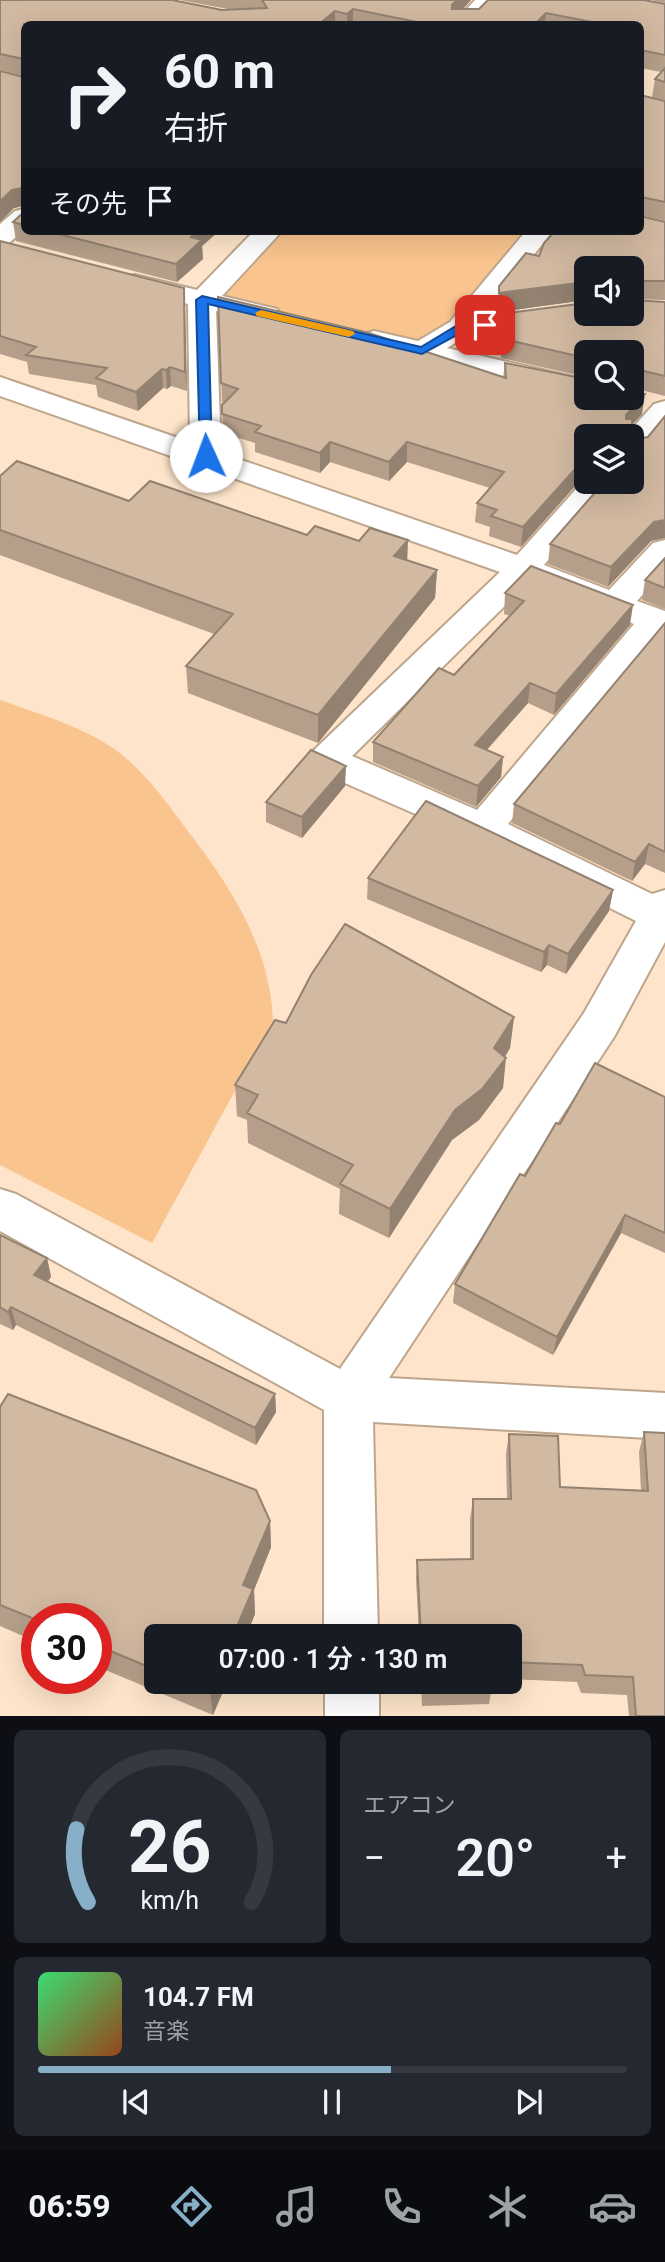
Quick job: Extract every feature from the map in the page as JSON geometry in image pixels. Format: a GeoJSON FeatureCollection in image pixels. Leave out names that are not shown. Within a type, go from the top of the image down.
{"type":"FeatureCollection","features":[{"type":"Feature","properties":{"kind":"street"},"geometry":{"type":"LineString","coordinates":[[467,21],[488,0]]}},
{"type":"Feature","properties":{"kind":"street"},"geometry":{"type":"LineString","coordinates":[[0,237],[21,220]]}},
{"type":"Feature","properties":{"kind":"street"},"geometry":{"type":"LineString","coordinates":[[206,456],[202,300],[265,235]]}},
{"type":"Feature","properties":{"kind":"street"},"geometry":{"type":"LineString","coordinates":[[422,351],[460,328],[537,235]]}},
{"type":"Feature","properties":{"kind":"street"},"geometry":{"type":"LineString","coordinates":[[0,248],[27,255]]}},
{"type":"Feature","properties":{"kind":"street"},"geometry":{"type":"LineString","coordinates":[[108,275],[293,321]]}},
{"type":"Feature","properties":{"kind":"street"},"geometry":{"type":"LineString","coordinates":[[460,328],[497,323]]}},
{"type":"Feature","properties":{"kind":"street"},"geometry":{"type":"LineString","coordinates":[[344,333],[574,386]]}},
{"type":"Feature","properties":{"kind":"street"},"geometry":{"type":"LineString","coordinates":[[0,386],[523,569],[661,622],[483,828]]}},
{"type":"Feature","properties":{"kind":"street"},"geometry":{"type":"LineString","coordinates":[[644,403],[665,409],[644,433]]}},
{"type":"Feature","properties":{"kind":"street"},"geometry":{"type":"LineString","coordinates":[[351,1624],[348,1398],[598,1025],[663,913],[483,828],[326,760],[523,569],[589,494]]}},
{"type":"Feature","properties":{"kind":"street"},"geometry":{"type":"LineString","coordinates":[[615,604],[665,550]]}},
{"type":"Feature","properties":{"kind":"street"},"geometry":{"type":"LineString","coordinates":[[0,1208],[348,1398],[665,1416]]}},
{"type":"Feature","properties":{"kind":"street"},"geometry":{"type":"LineString","coordinates":[[352,1694],[352,1716]]}},
{"type":"Feature","properties":{"kind":"shaded area"},"geometry":{"type":"Polygon","coordinates":[[[265,235],[536,235],[422,351],[202,300],[265,235]]]}},
{"type":"Feature","properties":{"kind":"shaded area"},"geometry":{"type":"Polygon","coordinates":[[[0,700],[63,722],[93,736],[121,754],[139,770],[201,848],[231,893],[255,941],[264,967],[273,1021],[152,1243],[0,1165],[0,700]]]}},
{"type":"Feature","properties":{"kind":"building"},"geometry":{"type":"Polygon","coordinates":[[[0,0],[172,0],[222,10],[267,8],[262,0],[457,0],[452,9],[479,9],[488,0],[644,0],[665,4],[665,55],[644,51],[644,21],[587,21],[546,13],[538,21],[412,21],[353,9],[347,14],[335,11],[323,21],[21,21],[21,58],[0,54],[0,0]]]}},
{"type":"Feature","properties":{"kind":"building"},"geometry":{"type":"Polygon","coordinates":[[[665,68],[665,82],[655,79],[665,68]]]}},
{"type":"Feature","properties":{"kind":"building"},"geometry":{"type":"Polygon","coordinates":[[[0,71],[21,76],[21,188],[12,190],[0,201],[0,71]]]}},
{"type":"Feature","properties":{"kind":"building"},"geometry":{"type":"Polygon","coordinates":[[[644,96],[665,101],[665,202],[644,198],[644,96]]]}},
{"type":"Feature","properties":{"kind":"building"},"geometry":{"type":"Polygon","coordinates":[[[21,215],[21,224],[13,222],[21,215]]]}},
{"type":"Feature","properties":{"kind":"building"},"geometry":{"type":"Polygon","coordinates":[[[644,217],[665,222],[665,281],[644,281],[644,256],[574,256],[574,284],[499,293],[499,286],[526,253],[539,256],[544,243],[551,235],[644,235],[644,217]]]}},
{"type":"Feature","properties":{"kind":"building"},"geometry":{"type":"Polygon","coordinates":[[[63,235],[193,235],[191,237],[202,240],[176,264],[63,235]]]}},
{"type":"Feature","properties":{"kind":"building"},"geometry":{"type":"Polygon","coordinates":[[[0,241],[184,288],[185,372],[170,367],[162,369],[136,392],[96,378],[107,368],[26,355],[36,347],[0,336],[0,241]]]}},
{"type":"Feature","properties":{"kind":"building"},"geometry":{"type":"Polygon","coordinates":[[[218,297],[369,333],[506,378],[505,363],[574,377],[574,410],[631,410],[626,419],[632,419],[632,424],[574,424],[574,470],[523,527],[491,516],[497,510],[477,503],[504,472],[407,442],[389,462],[330,442],[320,453],[255,432],[261,426],[222,414],[222,405],[238,389],[221,383],[218,297]]]}},
{"type":"Feature","properties":{"kind":"building"},"geometry":{"type":"Polygon","coordinates":[[[644,301],[665,302],[665,376],[644,371],[644,340],[574,340],[574,355],[503,339],[501,314],[574,305],[574,326],[644,326],[644,301]]]}},
{"type":"Feature","properties":{"kind":"building"},"geometry":{"type":"Polygon","coordinates":[[[665,416],[665,520],[654,522],[611,567],[550,544],[594,494],[644,494],[644,438],[648,437],[665,416]]]}},
{"type":"Feature","properties":{"kind":"building"},"geometry":{"type":"Polygon","coordinates":[[[17,461],[129,501],[150,481],[307,535],[315,526],[359,541],[370,528],[408,540],[394,556],[437,570],[318,715],[186,666],[233,614],[0,530],[0,476],[17,461]]]}},
{"type":"Feature","properties":{"kind":"building"},"geometry":{"type":"Polygon","coordinates":[[[665,558],[665,588],[645,580],[665,558]]]}},
{"type":"Feature","properties":{"kind":"building"},"geometry":{"type":"Polygon","coordinates":[[[531,566],[633,605],[556,694],[530,683],[475,745],[503,757],[478,786],[373,742],[439,668],[454,675],[524,601],[505,593],[531,566]]]}},
{"type":"Feature","properties":{"kind":"building"},"geometry":{"type":"Polygon","coordinates":[[[665,623],[665,852],[649,844],[635,862],[514,804],[665,623]]]}},
{"type":"Feature","properties":{"kind":"building"},"geometry":{"type":"Polygon","coordinates":[[[311,750],[346,766],[302,817],[266,802],[311,750]]]}},
{"type":"Feature","properties":{"kind":"building"},"geometry":{"type":"Polygon","coordinates":[[[426,801],[613,890],[568,954],[549,945],[544,952],[368,878],[426,801]]]}},
{"type":"Feature","properties":{"kind":"building"},"geometry":{"type":"Polygon","coordinates":[[[345,924],[514,1017],[494,1048],[506,1058],[482,1089],[455,1110],[390,1209],[340,1184],[353,1165],[247,1113],[258,1095],[235,1085],[275,1020],[286,1023],[311,975],[345,924]]]}},
{"type":"Feature","properties":{"kind":"building"},"geometry":{"type":"Polygon","coordinates":[[[595,1063],[665,1097],[665,1233],[625,1215],[557,1337],[455,1284],[520,1174],[525,1176],[556,1123],[560,1124],[595,1063]]]}},
{"type":"Feature","properties":{"kind":"building"},"geometry":{"type":"Polygon","coordinates":[[[0,1235],[47,1258],[34,1275],[275,1394],[255,1428],[11,1307],[8,1312],[0,1307],[0,1235]]]}},
{"type":"Feature","properties":{"kind":"building"},"geometry":{"type":"Polygon","coordinates":[[[8,1394],[256,1490],[270,1521],[243,1585],[253,1589],[238,1624],[144,1624],[144,1665],[112,1652],[112,1603],[21,1603],[21,1614],[0,1605],[0,1407],[8,1394]]]}},
{"type":"Feature","properties":{"kind":"building"},"geometry":{"type":"Polygon","coordinates":[[[644,1432],[665,1433],[665,1716],[636,1716],[633,1677],[585,1675],[582,1665],[522,1663],[522,1624],[420,1624],[417,1560],[473,1559],[473,1499],[511,1499],[509,1434],[558,1436],[560,1487],[648,1491],[644,1432]]]}},
{"type":"Feature","properties":{"kind":"slow traffic"},"geometry":{"type":"LineString","coordinates":[[261,313],[349,334]]}},
{"type":"Feature","properties":{"kind":"route"},"geometry":{"type":"LineString","coordinates":[[206,456],[202,300],[422,351],[460,328],[485,325]]}}]}
